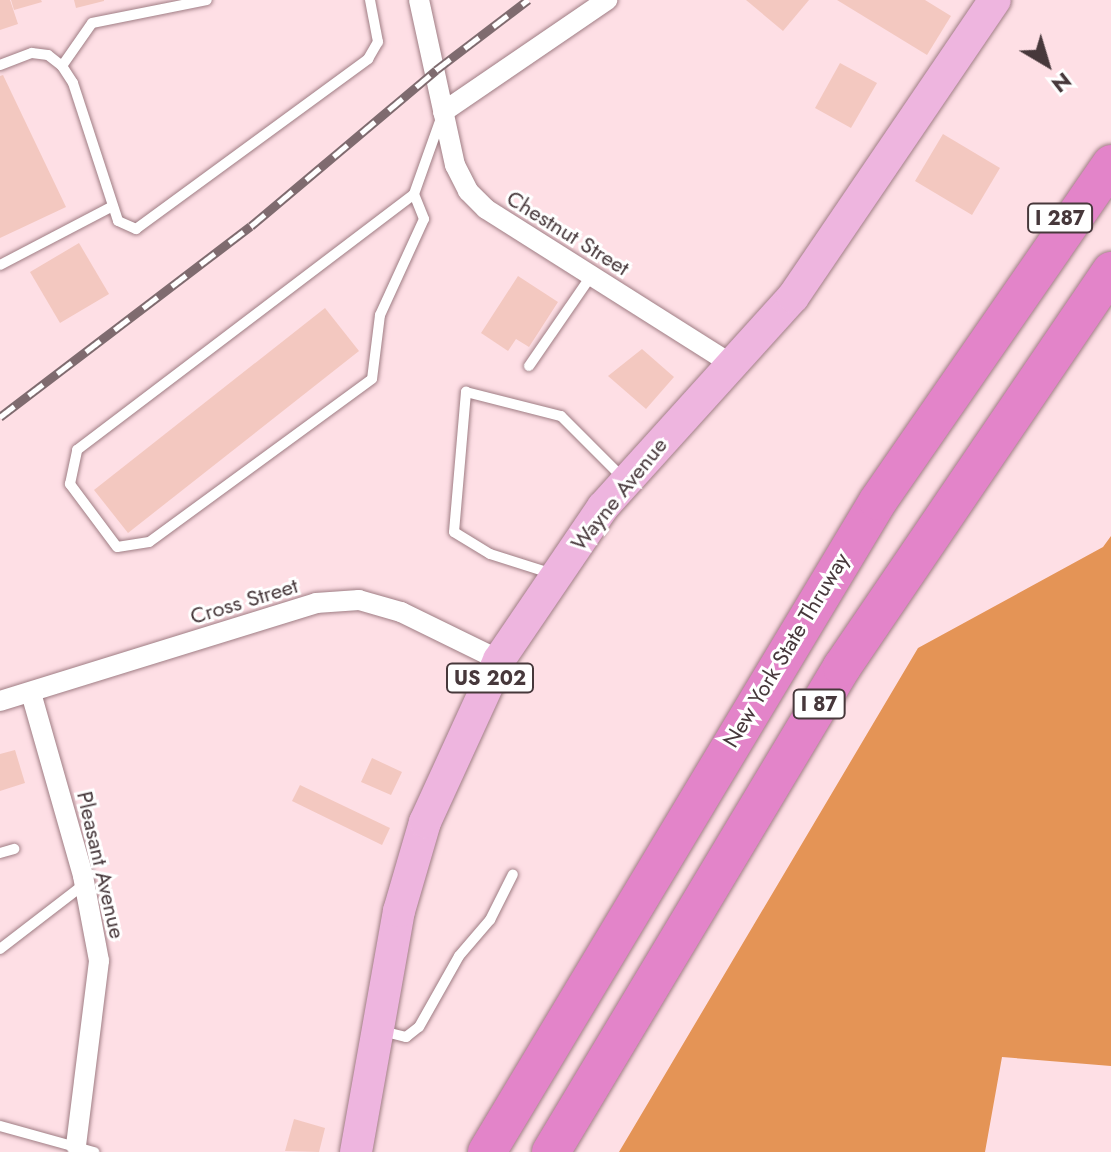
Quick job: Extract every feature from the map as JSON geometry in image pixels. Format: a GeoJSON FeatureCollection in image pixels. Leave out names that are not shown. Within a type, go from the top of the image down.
{"type":"FeatureCollection","features":[{"type":"Feature","properties":{"kind":"highway","name":"I 287"},"geometry":{"type":"LineString","coordinates":[[1010,303],[1111,135]]}},
{"type":"Feature","properties":{"kind":"highway","name":"New York State Thruway"},"geometry":{"type":"LineString","coordinates":[[487,1152],[801,625],[1010,303],[1111,164]]}},
{"type":"Feature","properties":{"kind":"highway","name":"I 87"},"geometry":{"type":"LineString","coordinates":[[551,1152],[842,667],[1111,271]]}},
{"type":"Feature","properties":{"kind":"main road","name":"Wayne Avenue"},"geometry":{"type":"LineString","coordinates":[[356,1152],[373,1042],[399,911],[425,822],[499,660],[555,575],[626,481],[733,365],[840,234],[995,0]]}},
{"type":"Feature","properties":{"kind":"main road","name":"Wayne Avenue"},"geometry":{"type":"LineString","coordinates":[[344,1152],[373,1042]]}},
{"type":"Feature","properties":{"kind":"street","name":"Chestnut Street"},"geometry":{"type":"LineString","coordinates":[[419,0],[455,165],[468,191],[486,209],[733,365]]}},
{"type":"Feature","properties":{"kind":"street"},"geometry":{"type":"LineString","coordinates":[[443,112],[607,0]]}},
{"type":"Feature","properties":{"kind":"street","name":"Cross Street"},"geometry":{"type":"LineString","coordinates":[[0,701],[316,603],[359,600],[401,612],[499,660]]}},
{"type":"Feature","properties":{"kind":"street","name":"Pleasant Avenue"},"geometry":{"type":"LineString","coordinates":[[31,693],[83,885],[99,961],[85,1149]]}},
{"type":"Feature","properties":{"kind":"lane"},"geometry":{"type":"LineString","coordinates":[[62,66],[92,23],[205,0]]}},
{"type":"Feature","properties":{"kind":"lane"},"geometry":{"type":"LineString","coordinates":[[0,65],[32,53],[48,55],[62,66],[113,206],[125,228],[146,225],[374,51],[378,32],[370,0]]}},
{"type":"Feature","properties":{"kind":"lane"},"geometry":{"type":"LineString","coordinates":[[414,194],[424,219],[380,315],[372,379],[149,542],[117,547],[70,484],[77,450],[414,194],[443,112]]}},
{"type":"Feature","properties":{"kind":"lane"},"geometry":{"type":"LineString","coordinates":[[0,265],[113,206]]}},
{"type":"Feature","properties":{"kind":"lane"},"geometry":{"type":"LineString","coordinates":[[529,366],[591,276]]}},
{"type":"Feature","properties":{"kind":"lane"},"geometry":{"type":"LineString","coordinates":[[555,575],[490,554],[454,532],[466,392],[561,416],[626,481]]}},
{"type":"Feature","properties":{"kind":"lane"},"geometry":{"type":"LineString","coordinates":[[0,853],[14,849]]}},
{"type":"Feature","properties":{"kind":"lane"},"geometry":{"type":"LineString","coordinates":[[373,1042],[406,1037],[419,1027],[459,956],[490,920],[513,874]]}},
{"type":"Feature","properties":{"kind":"lane"},"geometry":{"type":"LineString","coordinates":[[0,949],[83,885]]}},
{"type":"Feature","properties":{"kind":"lane"},"geometry":{"type":"LineString","coordinates":[[0,1126],[85,1149]]}},
{"type":"Feature","properties":{"kind":"shaded area"},"geometry":{"type":"Polygon","coordinates":[[[1111,536],[1111,1066],[1002,1057],[985,1152],[619,1152],[918,648],[1103,547],[1111,536]]]}},
{"type":"Feature","properties":{"kind":"building"},"geometry":{"type":"Polygon","coordinates":[[[0,0],[10,0],[18,24],[0,30],[0,0]]]}},
{"type":"Feature","properties":{"kind":"building"},"geometry":{"type":"Polygon","coordinates":[[[11,0],[41,0],[42,2],[14,10],[11,0]]]}},
{"type":"Feature","properties":{"kind":"building"},"geometry":{"type":"Polygon","coordinates":[[[74,0],[104,0],[104,1],[76,8],[74,0]]]}},
{"type":"Feature","properties":{"kind":"building"},"geometry":{"type":"Polygon","coordinates":[[[746,0],[809,0],[783,31],[746,0]]]}},
{"type":"Feature","properties":{"kind":"building"},"geometry":{"type":"Polygon","coordinates":[[[837,0],[925,0],[951,16],[927,55],[837,0]]]}},
{"type":"Feature","properties":{"kind":"building"},"geometry":{"type":"Polygon","coordinates":[[[840,63],[877,83],[851,128],[815,108],[840,63]]]}},
{"type":"Feature","properties":{"kind":"building"},"geometry":{"type":"Polygon","coordinates":[[[3,75],[66,207],[0,238],[0,76],[3,75]]]}},
{"type":"Feature","properties":{"kind":"building"},"geometry":{"type":"Polygon","coordinates":[[[943,134],[1000,168],[972,215],[915,181],[943,134]]]}},
{"type":"Feature","properties":{"kind":"building"},"geometry":{"type":"Polygon","coordinates":[[[79,243],[109,294],[60,323],[30,272],[79,243]]]}},
{"type":"Feature","properties":{"kind":"building"},"geometry":{"type":"Polygon","coordinates":[[[518,276],[558,302],[529,347],[516,339],[508,351],[481,333],[518,276]]]}},
{"type":"Feature","properties":{"kind":"building"},"geometry":{"type":"Polygon","coordinates":[[[325,308],[359,351],[128,533],[94,490],[325,308]]]}},
{"type":"Feature","properties":{"kind":"building"},"geometry":{"type":"Polygon","coordinates":[[[642,349],[674,377],[646,409],[608,376],[642,349]]]}},
{"type":"Feature","properties":{"kind":"building"},"geometry":{"type":"Polygon","coordinates":[[[15,750],[25,783],[0,791],[0,754],[15,750]]]}},
{"type":"Feature","properties":{"kind":"building"},"geometry":{"type":"Polygon","coordinates":[[[372,758],[402,772],[391,795],[361,782],[372,758]]]}},
{"type":"Feature","properties":{"kind":"building"},"geometry":{"type":"Polygon","coordinates":[[[300,785],[390,828],[382,845],[292,801],[300,785]]]}},
{"type":"Feature","properties":{"kind":"building"},"geometry":{"type":"Polygon","coordinates":[[[294,1119],[325,1128],[319,1152],[285,1151],[294,1119]]]}},
{"type":"Feature","properties":{"kind":"railway"},"geometry":{"type":"LineString","coordinates":[[0,417],[251,226],[436,70],[528,0]]}}]}
